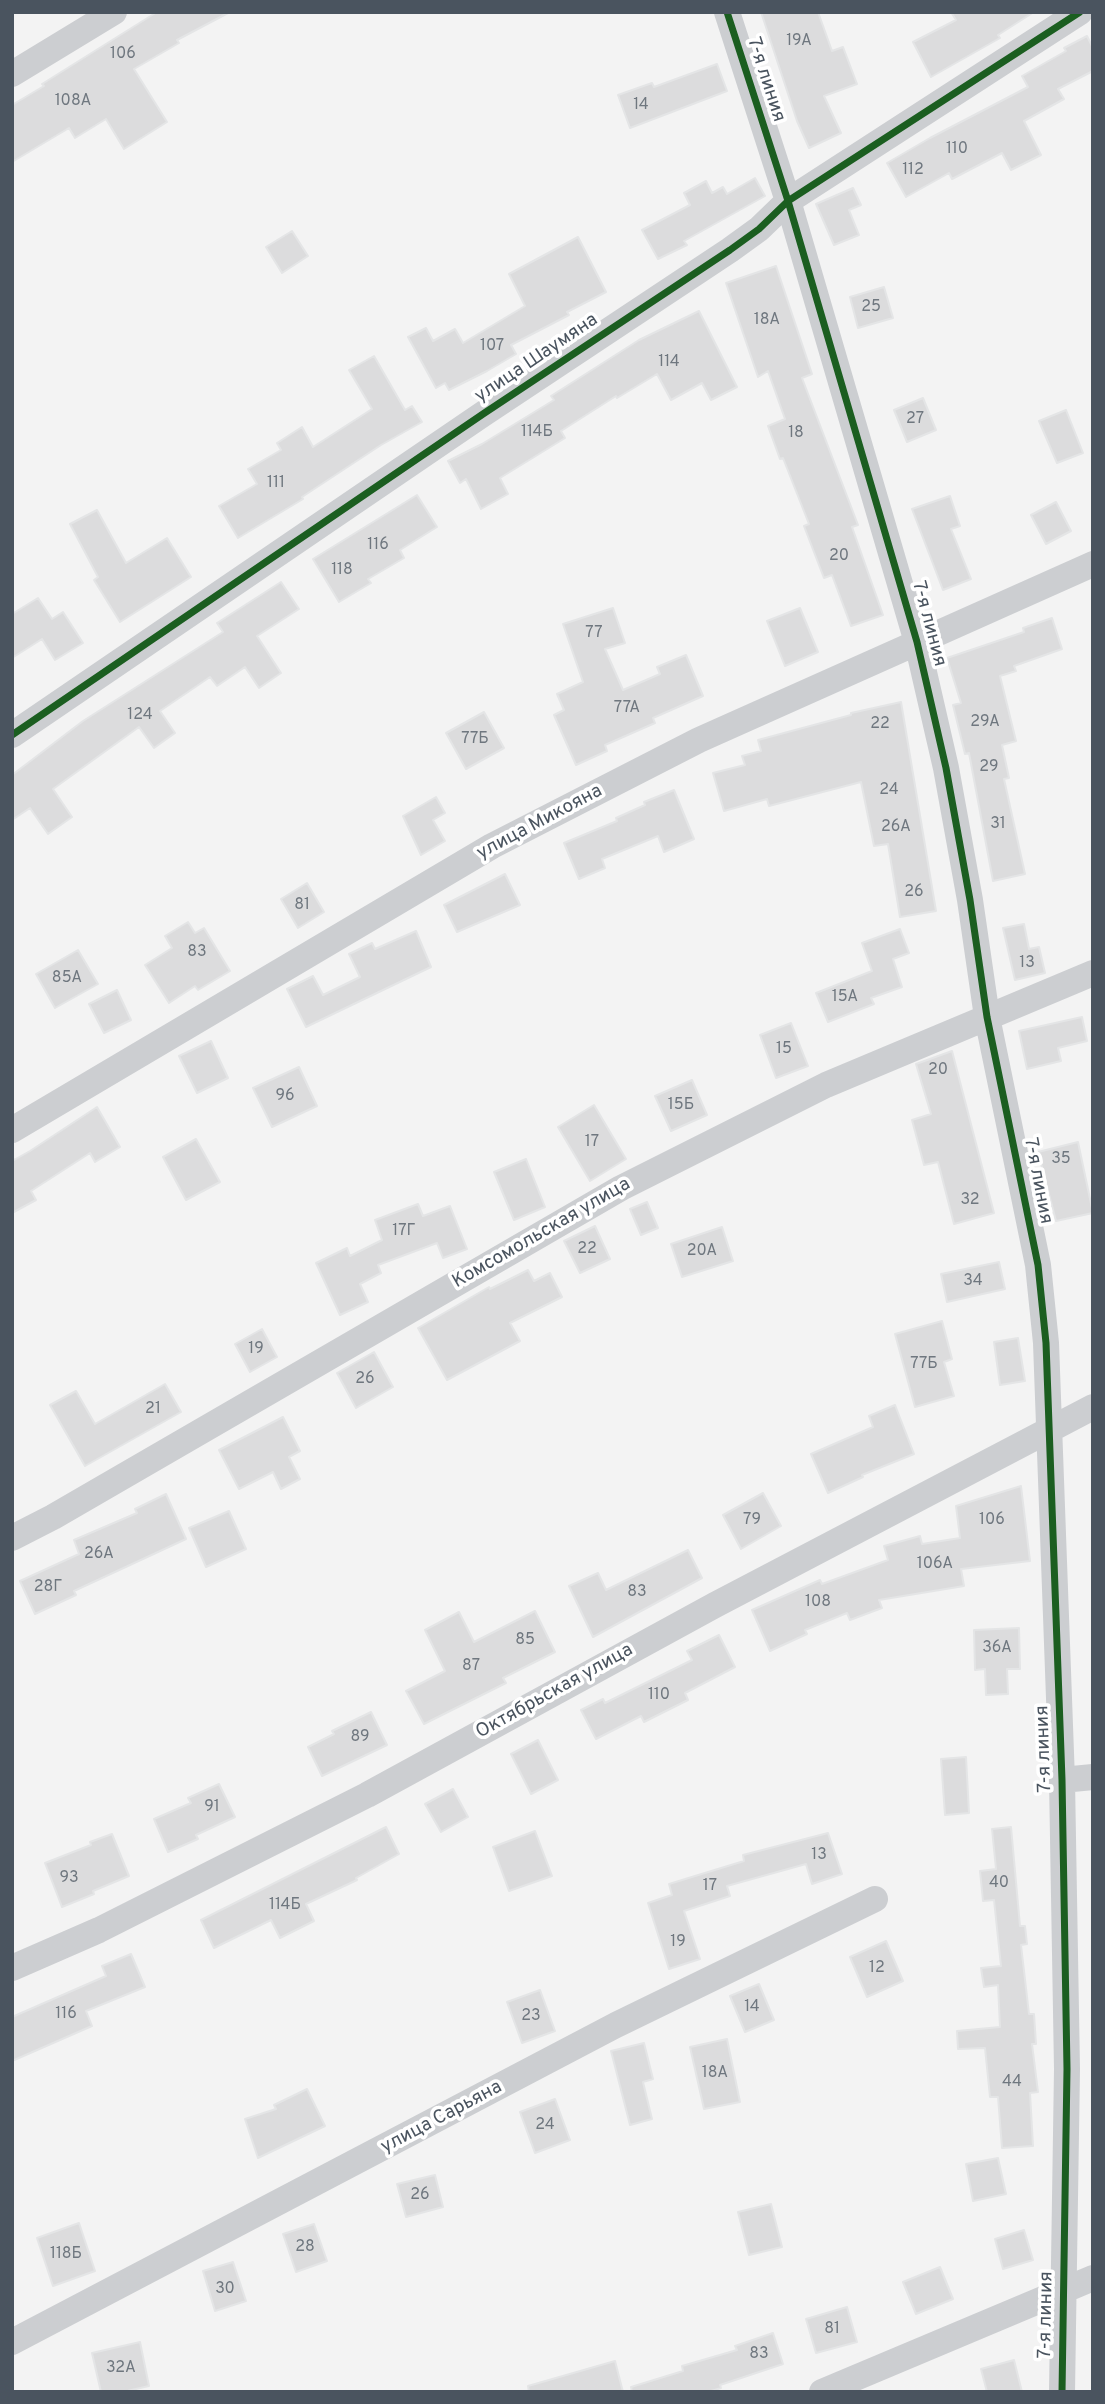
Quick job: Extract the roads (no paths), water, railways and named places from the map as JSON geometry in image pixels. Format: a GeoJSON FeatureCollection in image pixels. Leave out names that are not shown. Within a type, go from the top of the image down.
{"type":"FeatureCollection","features":[{"type":"Feature","properties":{"kind":"street"},"geometry":{"type":"LineString","coordinates":[[12,74],[114,12]]}},
{"type":"Feature","properties":{"kind":"street","name":"7-я линия"},"geometry":{"type":"LineString","coordinates":[[727,12],[788,201],[918,642],[946,768],[970,900],[987,1017],[1038,1265],[1046,1343],[1062,1780],[1067,2069],[1062,2392]]}},
{"type":"Feature","properties":{"kind":"street","name":"улица Шаумяна"},"geometry":{"type":"LineString","coordinates":[[12,735],[483,414],[730,250],[759,229],[788,201],[1080,12]]}},
{"type":"Feature","properties":{"kind":"street","name":"улица Микояна"},"geometry":{"type":"LineString","coordinates":[[12,1130],[492,846],[699,740],[1093,564]]}},
{"type":"Feature","properties":{"kind":"street","name":"Комсомольская улица"},"geometry":{"type":"LineString","coordinates":[[12,1538],[53,1517],[621,1188],[826,1085],[1093,973]]}},
{"type":"Feature","properties":{"kind":"street","name":"Октябрьская улица"},"geometry":{"type":"LineString","coordinates":[[12,1968],[99,1930],[367,1795],[703,1612],[1048,1429],[1093,1408]]}},
{"type":"Feature","properties":{"kind":"street"},"geometry":{"type":"LineString","coordinates":[[1062,1780],[1093,1777]]}},
{"type":"Feature","properties":{"kind":"street","name":"улица Сарьяна"},"geometry":{"type":"LineString","coordinates":[[12,2342],[616,2025],[875,1899]]}},
{"type":"Feature","properties":{"kind":"street"},"geometry":{"type":"LineString","coordinates":[[822,2392],[1093,2278]]}}]}
